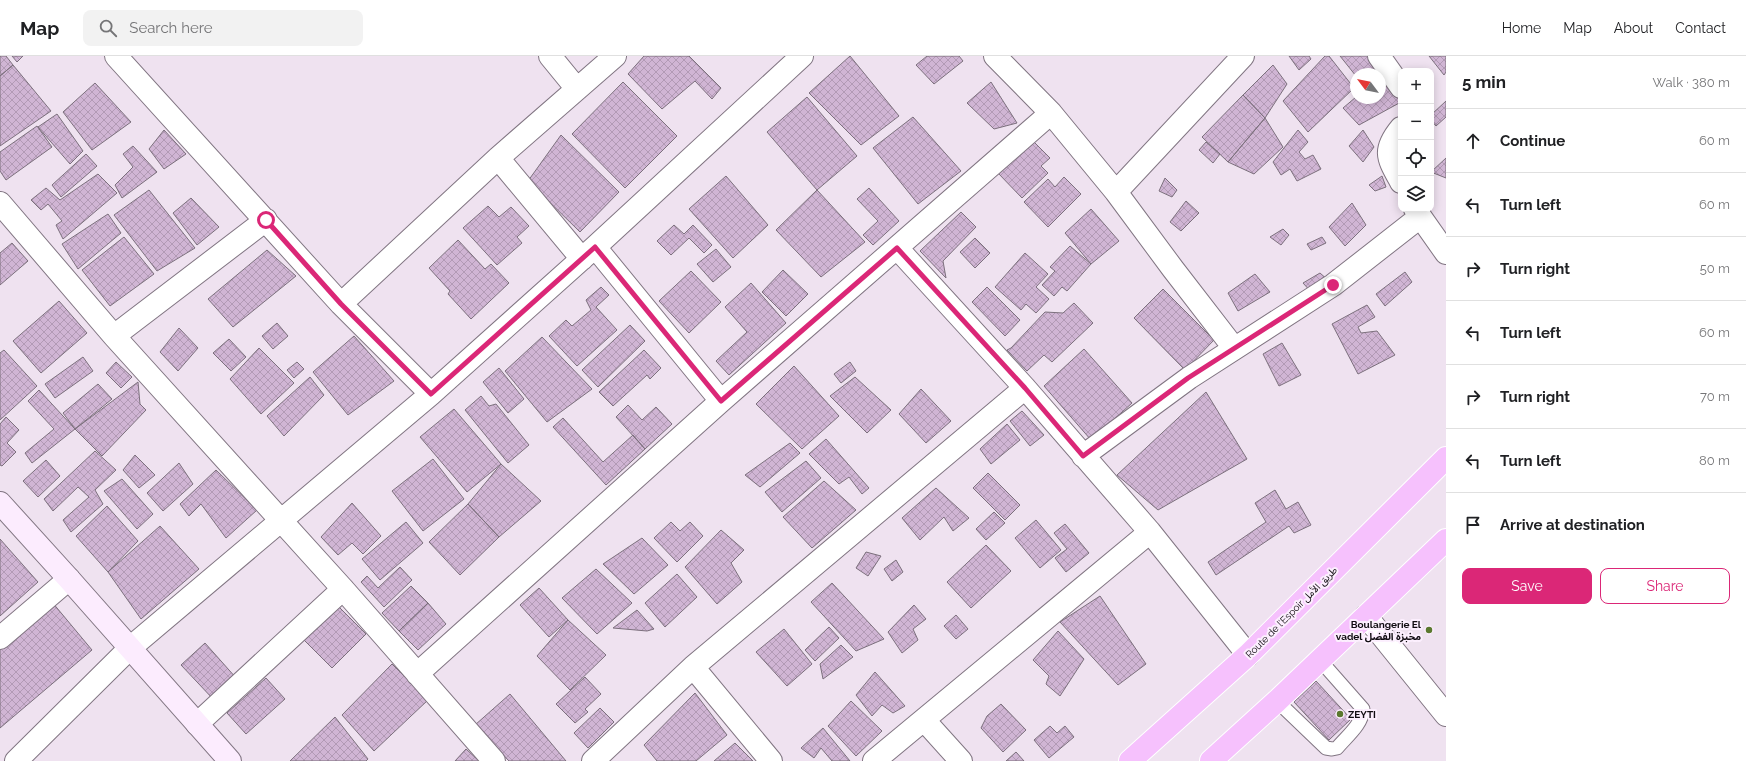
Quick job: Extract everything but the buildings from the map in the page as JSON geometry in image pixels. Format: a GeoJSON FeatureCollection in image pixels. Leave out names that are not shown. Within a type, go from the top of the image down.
{"type":"FeatureCollection","features":[{"type":"Feature","properties":{"kind":"highway","name":"Route de l’Espoir طريق الأمل"},"geometry":{"type":"LineString","coordinates":[[1130,761],[1248,655],[1446,458]]}},
{"type":"Feature","properties":{"kind":"highway"},"geometry":{"type":"LineString","coordinates":[[1211,761],[1277,701],[1319,659],[1446,540]]}},
{"type":"Feature","properties":{"kind":"main road"},"geometry":{"type":"LineString","coordinates":[[0,503],[230,761]]}},
{"type":"Feature","properties":{"kind":"street"},"geometry":{"type":"LineString","coordinates":[[116,56],[341,304],[431,394]]}},
{"type":"Feature","properties":{"kind":"street"},"geometry":{"type":"LineString","coordinates":[[550,56],[577,89]]}},
{"type":"Feature","properties":{"kind":"street"},"geometry":{"type":"LineString","coordinates":[[341,304],[498,158],[615,56]]}},
{"type":"Feature","properties":{"kind":"street"},"geometry":{"type":"LineString","coordinates":[[16,761],[130,648],[281,519],[431,394],[589,253],[802,56]]}},
{"type":"Feature","properties":{"kind":"street"},"geometry":{"type":"LineString","coordinates":[[994,56],[1051,113],[1116,192],[1234,348]]}},
{"type":"Feature","properties":{"kind":"street"},"geometry":{"type":"LineString","coordinates":[[1116,192],[1243,56]]}},
{"type":"Feature","properties":{"kind":"street"},"geometry":{"type":"LineString","coordinates":[[1379,56],[1398,83]]}},
{"type":"Feature","properties":{"kind":"street"},"geometry":{"type":"LineString","coordinates":[[416,674],[721,401],[1051,113]]}},
{"type":"Feature","properties":{"kind":"street"},"geometry":{"type":"LineString","coordinates":[[1398,132],[1390,144],[1388,153],[1392,166],[1398,177]]}},
{"type":"Feature","properties":{"kind":"street"},"geometry":{"type":"LineString","coordinates":[[498,158],[589,253],[721,401]]}},
{"type":"Feature","properties":{"kind":"street"},"geometry":{"type":"LineString","coordinates":[[0,203],[114,336],[281,519],[494,761]]}},
{"type":"Feature","properties":{"kind":"street"},"geometry":{"type":"LineString","coordinates":[[1083,456],[1157,401],[1234,348],[1333,285],[1418,213],[1446,253]]}},
{"type":"Feature","properties":{"kind":"street"},"geometry":{"type":"LineString","coordinates":[[114,336],[266,220]]}},
{"type":"Feature","properties":{"kind":"street"},"geometry":{"type":"LineString","coordinates":[[897,248],[1025,388],[1150,532],[1248,655]]}},
{"type":"Feature","properties":{"kind":"street"},"geometry":{"type":"LineString","coordinates":[[593,761],[693,667],[1025,388]]}},
{"type":"Feature","properties":{"kind":"street"},"geometry":{"type":"LineString","coordinates":[[874,761],[1150,532]]}},
{"type":"Feature","properties":{"kind":"street"},"geometry":{"type":"LineString","coordinates":[[0,638],[69,579]]}},
{"type":"Feature","properties":{"kind":"street"},"geometry":{"type":"LineString","coordinates":[[197,724],[343,589]]}},
{"type":"Feature","properties":{"kind":"street"},"geometry":{"type":"LineString","coordinates":[[1366,616],[1446,715]]}},
{"type":"Feature","properties":{"kind":"street"},"geometry":{"type":"LineString","coordinates":[[693,667],[771,761]]}},
{"type":"Feature","properties":{"kind":"street"},"geometry":{"type":"LineString","coordinates":[[924,720],[961,761]]}},
{"type":"Feature","properties":{"kind":"lane"},"geometry":{"type":"LineString","coordinates":[[1277,701],[1326,748],[1332,750],[1337,748],[1359,722],[1362,717],[1363,709],[1319,659]]}},
{"type":"Feature","properties":{"kind":"place","name":"Boulangerie El vadel مخبزة الفضل"},"geometry":{"type":"Point","coordinates":[1429,630]}},
{"type":"Feature","properties":{"kind":"place","name":"ZEYTI"},"geometry":{"type":"Point","coordinates":[1340,714]}},
{"type":"Feature","properties":{"kind":"route"},"geometry":{"type":"LineString","coordinates":[[266,220],[341,304],[431,394],[595,247],[721,401],[897,248],[1025,388],[1083,456],[1188,378],[1333,285]]}}]}
